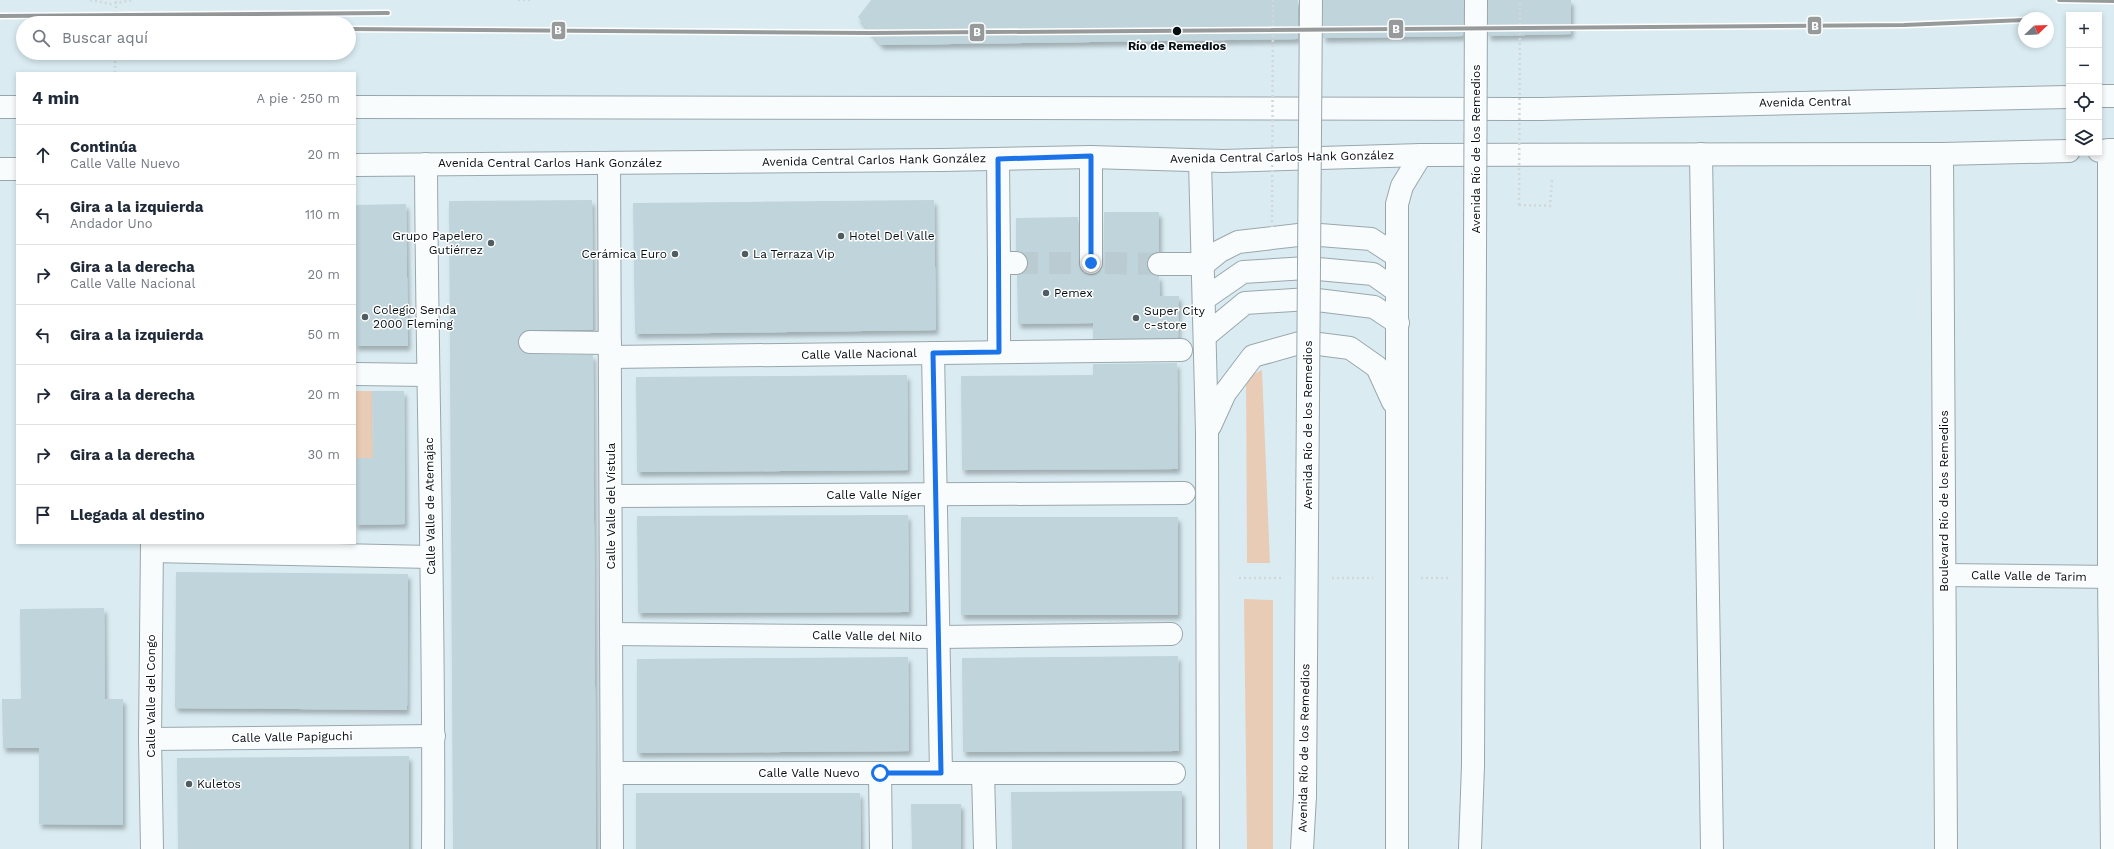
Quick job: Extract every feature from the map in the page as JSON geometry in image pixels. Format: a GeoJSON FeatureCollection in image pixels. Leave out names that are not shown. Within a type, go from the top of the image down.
{"type":"FeatureCollection","features":[{"type":"Feature","properties":{"kind":"main road","name":"Avenida Río de los Remedios"},"geometry":{"type":"LineString","coordinates":[[1302,849],[1305,796],[1311,0]]}},
{"type":"Feature","properties":{"kind":"main road","name":"Avenida Río de los Remedios"},"geometry":{"type":"LineString","coordinates":[[1470,849],[1473,765],[1476,0]]}},
{"type":"Feature","properties":{"kind":"main road"},"geometry":{"type":"LineString","coordinates":[[2102,96],[2114,96]]}},
{"type":"Feature","properties":{"kind":"main road","name":"Avenida Central"},"geometry":{"type":"LineString","coordinates":[[356,107],[1541,109],[2066,97]]}},
{"type":"Feature","properties":{"kind":"main road"},"geometry":{"type":"LineString","coordinates":[[0,107],[16,107]]}},
{"type":"Feature","properties":{"kind":"main road"},"geometry":{"type":"LineString","coordinates":[[2107,150],[2112,577],[2112,849]]}},
{"type":"Feature","properties":{"kind":"main road"},"geometry":{"type":"LineString","coordinates":[[1712,849],[1701,154],[1942,154],[2066,151]]}},
{"type":"Feature","properties":{"kind":"main road","name":"Avenida Central Carlos Hank González"},"geometry":{"type":"LineString","coordinates":[[356,165],[998,159],[1091,156],[1200,161],[1421,155],[1701,154]]}},
{"type":"Feature","properties":{"kind":"main road","name":"Boulevard Río de los Remedios"},"geometry":{"type":"LineString","coordinates":[[1942,154],[1946,849]]}},
{"type":"Feature","properties":{"kind":"main road"},"geometry":{"type":"LineString","coordinates":[[1397,849],[1397,204],[1402,186],[1421,155]]}},
{"type":"Feature","properties":{"kind":"main road"},"geometry":{"type":"LineString","coordinates":[[1090,263],[1091,156]]}},
{"type":"Feature","properties":{"kind":"main road"},"geometry":{"type":"LineString","coordinates":[[998,159],[1008,263],[999,352]]}},
{"type":"Feature","properties":{"kind":"main road"},"geometry":{"type":"LineString","coordinates":[[1200,161],[1208,433],[1208,849]]}},
{"type":"Feature","properties":{"kind":"main road","name":"Calle Valle del Vístula"},"geometry":{"type":"LineString","coordinates":[[609,163],[612,849]]}},
{"type":"Feature","properties":{"kind":"main road","name":"Calle Valle de Atemajac"},"geometry":{"type":"LineString","coordinates":[[426,164],[427,375],[434,736],[434,849]]}},
{"type":"Feature","properties":{"kind":"main road"},"geometry":{"type":"LineString","coordinates":[[0,169],[16,169]]}},
{"type":"Feature","properties":{"kind":"main road"},"geometry":{"type":"LineString","coordinates":[[1159,264],[1204,264],[1220,251],[1238,242],[1307,234],[1371,240],[1396,256]]}},
{"type":"Feature","properties":{"kind":"main road"},"geometry":{"type":"LineString","coordinates":[[1204,299],[1242,272],[1307,268],[1373,274],[1397,291]]}},
{"type":"Feature","properties":{"kind":"main road"},"geometry":{"type":"LineString","coordinates":[[1205,336],[1245,303],[1309,299],[1374,307],[1398,323]]}},
{"type":"Feature","properties":{"kind":"main road","name":"Calle Valle Nacional"},"geometry":{"type":"LineString","coordinates":[[530,342],[610,350],[933,353],[1181,350]]}},
{"type":"Feature","properties":{"kind":"main road"},"geometry":{"type":"LineString","coordinates":[[1208,433],[1225,393],[1253,356],[1303,342],[1350,348],[1377,367],[1396,409]]}},
{"type":"Feature","properties":{"kind":"main road"},"geometry":{"type":"LineString","coordinates":[[933,353],[941,773]]}},
{"type":"Feature","properties":{"kind":"main road"},"geometry":{"type":"LineString","coordinates":[[356,374],[427,375]]}},
{"type":"Feature","properties":{"kind":"main road","name":"Calle Valle Níger"},"geometry":{"type":"LineString","coordinates":[[611,496],[1184,493]]}},
{"type":"Feature","properties":{"kind":"main road"},"geometry":{"type":"LineString","coordinates":[[152,547],[430,557]]}},
{"type":"Feature","properties":{"kind":"main road","name":"Calle Valle del Congo"},"geometry":{"type":"LineString","coordinates":[[152,547],[150,739],[152,849]]}},
{"type":"Feature","properties":{"kind":"main road","name":"Calle Valle de Tarim"},"geometry":{"type":"LineString","coordinates":[[1945,575],[2112,577]]}},
{"type":"Feature","properties":{"kind":"main road","name":"Calle Valle del Nilo"},"geometry":{"type":"LineString","coordinates":[[611,634],[938,637],[1171,634]]}},
{"type":"Feature","properties":{"kind":"main road","name":"Calle Valle Papiguchi"},"geometry":{"type":"LineString","coordinates":[[150,739],[434,736]]}},
{"type":"Feature","properties":{"kind":"main road","name":"Calle Valle Nuevo"},"geometry":{"type":"LineString","coordinates":[[612,773],[1174,773]]}},
{"type":"Feature","properties":{"kind":"main road"},"geometry":{"type":"LineString","coordinates":[[880,773],[881,849]]}},
{"type":"Feature","properties":{"kind":"main road"},"geometry":{"type":"LineString","coordinates":[[983,773],[985,849]]}},
{"type":"Feature","properties":{"kind":"path"},"geometry":{"type":"LineString","coordinates":[[90,0],[111,4],[133,0]]}},
{"type":"Feature","properties":{"kind":"path"},"geometry":{"type":"LineString","coordinates":[[116,0],[116,16]]}},
{"type":"Feature","properties":{"kind":"path"},"geometry":{"type":"LineString","coordinates":[[518,0],[534,0]]}},
{"type":"Feature","properties":{"kind":"path"},"geometry":{"type":"LineString","coordinates":[[1272,227],[1273,0]]}},
{"type":"Feature","properties":{"kind":"path"},"geometry":{"type":"LineString","coordinates":[[1520,0],[1519,205],[1550,206]]}},
{"type":"Feature","properties":{"kind":"path"},"geometry":{"type":"LineString","coordinates":[[115,60],[115,72]]}},
{"type":"Feature","properties":{"kind":"shaded area"},"geometry":{"type":"Polygon","coordinates":[[[1262,370],[1270,563],[1247,563],[1246,378],[1262,370]]]}},
{"type":"Feature","properties":{"kind":"shaded area"},"geometry":{"type":"Polygon","coordinates":[[[356,391],[372,391],[373,458],[356,458],[356,391]]]}},
{"type":"Feature","properties":{"kind":"shaded area"},"geometry":{"type":"Polygon","coordinates":[[[1244,599],[1273,600],[1273,849],[1247,849],[1244,599]]]}},
{"type":"Feature","properties":{"kind":"building","name":"Río de Remedios"},"geometry":{"type":"Polygon","coordinates":[[[871,0],[1298,0],[1298,39],[881,45],[858,17],[871,0]]]}},
{"type":"Feature","properties":{"kind":"building"},"geometry":{"type":"Polygon","coordinates":[[[1323,0],[1464,0],[1463,36],[1323,38],[1323,0]]]}},
{"type":"Feature","properties":{"kind":"building"},"geometry":{"type":"Polygon","coordinates":[[[1488,0],[1571,0],[1571,34],[1488,36],[1488,0]]]}},
{"type":"Feature","properties":{"kind":"building"},"geometry":{"type":"Polygon","coordinates":[[[592,200],[593,330],[530,330],[524,331],[520,335],[518,342],[519,348],[529,354],[593,355],[596,849],[453,849],[449,201],[592,200]]]}},
{"type":"Feature","properties":{"kind":"building"},"geometry":{"type":"Polygon","coordinates":[[[934,200],[936,330],[635,334],[633,203],[934,200]]]}},
{"type":"Feature","properties":{"kind":"building"},"geometry":{"type":"Polygon","coordinates":[[[406,204],[408,346],[356,346],[356,205],[406,204]]]}},
{"type":"Feature","properties":{"kind":"building"},"geometry":{"type":"Polygon","coordinates":[[[1104,212],[1159,212],[1159,252],[1153,253],[1148,257],[1147,264],[1152,275],[1159,276],[1160,296],[1179,296],[1178,338],[1093,339],[1093,323],[1018,324],[1017,275],[1027,270],[1028,263],[1023,252],[1016,251],[1016,218],[1078,217],[1079,263],[1084,274],[1091,275],[1102,270],[1104,212]]]}},
{"type":"Feature","properties":{"kind":"building"},"geometry":{"type":"Polygon","coordinates":[[[1177,363],[1178,469],[962,470],[961,376],[1093,375],[1093,364],[1177,363]]]}},
{"type":"Feature","properties":{"kind":"building"},"geometry":{"type":"Polygon","coordinates":[[[907,375],[908,470],[637,472],[636,377],[907,375]]]}},
{"type":"Feature","properties":{"kind":"building"},"geometry":{"type":"Polygon","coordinates":[[[372,391],[404,391],[405,524],[356,525],[356,458],[373,458],[372,391]]]}},
{"type":"Feature","properties":{"kind":"building"},"geometry":{"type":"Polygon","coordinates":[[[908,515],[909,612],[638,613],[637,516],[908,515]]]}},
{"type":"Feature","properties":{"kind":"building"},"geometry":{"type":"Polygon","coordinates":[[[961,517],[1178,517],[1178,615],[961,615],[961,517]]]}},
{"type":"Feature","properties":{"kind":"building"},"geometry":{"type":"Polygon","coordinates":[[[176,572],[408,574],[407,710],[175,708],[176,572]]]}},
{"type":"Feature","properties":{"kind":"building"},"geometry":{"type":"Polygon","coordinates":[[[104,608],[105,699],[123,699],[123,825],[39,824],[39,748],[3,748],[2,699],[21,699],[20,609],[104,608]]]}},
{"type":"Feature","properties":{"kind":"building"},"geometry":{"type":"Polygon","coordinates":[[[1178,656],[1179,751],[963,752],[962,658],[1178,656]]]}},
{"type":"Feature","properties":{"kind":"building"},"geometry":{"type":"Polygon","coordinates":[[[908,657],[909,751],[637,753],[637,659],[908,657]]]}},
{"type":"Feature","properties":{"kind":"building"},"geometry":{"type":"Polygon","coordinates":[[[409,756],[409,849],[178,849],[177,758],[409,756]]]}},
{"type":"Feature","properties":{"kind":"building"},"geometry":{"type":"Polygon","coordinates":[[[1182,791],[1182,849],[1012,849],[1011,792],[1182,791]]]}},
{"type":"Feature","properties":{"kind":"building"},"geometry":{"type":"Polygon","coordinates":[[[636,793],[860,793],[861,849],[636,849],[636,793]]]}},
{"type":"Feature","properties":{"kind":"building"},"geometry":{"type":"Polygon","coordinates":[[[911,804],[961,804],[961,849],[912,849],[911,804]]]}},
{"type":"Feature","properties":{"kind":"tunnel"},"geometry":{"type":"LineString","coordinates":[[1016,263],[1073,263]]}},
{"type":"Feature","properties":{"kind":"tunnel"},"geometry":{"type":"LineString","coordinates":[[1105,263],[1159,264]]}},
{"type":"Feature","properties":{"kind":"transit line","name":"B"},"geometry":{"type":"LineString","coordinates":[[2059,0],[2114,1]]}},
{"type":"Feature","properties":{"kind":"transit line","name":"B"},"geometry":{"type":"LineString","coordinates":[[0,16],[388,13]]}},
{"type":"Feature","properties":{"kind":"transit line","name":"B"},"geometry":{"type":"LineString","coordinates":[[356,29],[871,33],[1904,25],[2018,20]]}},
{"type":"Feature","properties":{"kind":"place","name":"Río de Remedios"},"geometry":{"type":"Point","coordinates":[1177,31]}},
{"type":"Feature","properties":{"kind":"place","name":"Hotel Del Valle"},"geometry":{"type":"Point","coordinates":[841,236]}},
{"type":"Feature","properties":{"kind":"place","name":"Grupo Papelero Gutiérrez"},"geometry":{"type":"Point","coordinates":[491,243]}},
{"type":"Feature","properties":{"kind":"place","name":"Cerámica Euro"},"geometry":{"type":"Point","coordinates":[675,254]}},
{"type":"Feature","properties":{"kind":"place","name":"La Terraza Vip"},"geometry":{"type":"Point","coordinates":[745,254]}},
{"type":"Feature","properties":{"kind":"place","name":"Pemex"},"geometry":{"type":"Point","coordinates":[1046,293]}},
{"type":"Feature","properties":{"kind":"place","name":"Colegio Senda 2000 Fleming"},"geometry":{"type":"Point","coordinates":[365,317]}},
{"type":"Feature","properties":{"kind":"place","name":"Super City c-store"},"geometry":{"type":"Point","coordinates":[1136,318]}},
{"type":"Feature","properties":{"kind":"place","name":"Kuletos"},"geometry":{"type":"Point","coordinates":[189,784]}},
{"type":"Feature","properties":{"kind":"route"},"geometry":{"type":"LineString","coordinates":[[880,773],[941,773],[933,353],[999,352],[998,159],[1091,156],[1091,263]]}}]}
